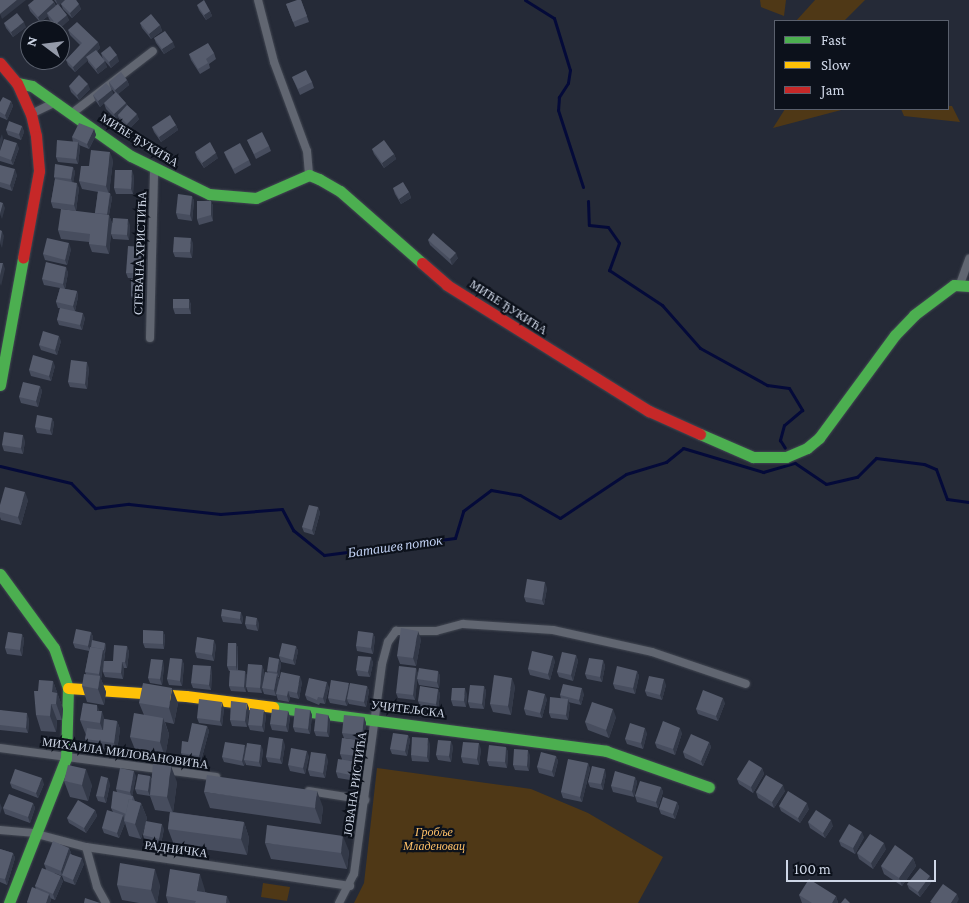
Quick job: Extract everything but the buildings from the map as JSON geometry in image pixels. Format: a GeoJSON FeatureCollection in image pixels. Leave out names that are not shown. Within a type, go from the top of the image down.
{"type":"FeatureCollection","features":[{"type":"Feature","properties":{"kind":"street"},"geometry":{"type":"LineString","coordinates":[[258,0],[274,62],[307,152],[309,175]]}},
{"type":"Feature","properties":{"kind":"street"},"geometry":{"type":"LineString","coordinates":[[71,114],[153,51]]}},
{"type":"Feature","properties":{"kind":"street"},"geometry":{"type":"LineString","coordinates":[[0,63],[17,83],[31,114],[39,172],[0,385]]}},
{"type":"Feature","properties":{"kind":"street","name":"МИЋЕ ЂУКИЋА"},"geometry":{"type":"LineString","coordinates":[[17,83],[32,86],[54,103],[154,169],[200,191],[219,197],[244,199],[268,195],[309,175],[340,192],[447,285],[564,360],[650,411],[753,457],[786,457],[807,448],[849,400],[895,335],[937,296],[964,285]]}},
{"type":"Feature","properties":{"kind":"street"},"geometry":{"type":"LineString","coordinates":[[31,114],[54,103]]}},
{"type":"Feature","properties":{"kind":"street","name":"СТЕВАНА ХРИСТИЋА"},"geometry":{"type":"LineString","coordinates":[[150,338],[154,169]]}},
{"type":"Feature","properties":{"kind":"street"},"geometry":{"type":"LineString","coordinates":[[964,285],[969,259]]}},
{"type":"Feature","properties":{"kind":"street"},"geometry":{"type":"LineString","coordinates":[[0,574],[54,648],[68,688],[66,758],[9,903]]}},
{"type":"Feature","properties":{"kind":"street","name":"ЈОВАНА РИСТИЋА"},"geometry":{"type":"LineString","coordinates":[[339,903],[350,886],[365,800],[382,664],[388,642],[396,631],[436,631],[463,624],[553,630],[597,638],[684,661],[746,684]]}},
{"type":"Feature","properties":{"kind":"street","name":"УЧИТЕЉСКА"},"geometry":{"type":"LineString","coordinates":[[68,688],[186,696],[606,751],[709,788]]}},
{"type":"Feature","properties":{"kind":"street","name":"МИХАИЛА МИЛОВАНОВИЋА"},"geometry":{"type":"LineString","coordinates":[[0,748],[228,779]]}},
{"type":"Feature","properties":{"kind":"street"},"geometry":{"type":"LineString","coordinates":[[297,789],[365,800]]}},
{"type":"Feature","properties":{"kind":"street","name":"РАДНИЧКА"},"geometry":{"type":"LineString","coordinates":[[0,830],[37,834],[86,848],[350,886]]}},
{"type":"Feature","properties":{"kind":"street"},"geometry":{"type":"LineString","coordinates":[[86,848],[98,887],[106,903]]}},
{"type":"Feature","properties":{"kind":"green space"},"geometry":{"type":"Polygon","coordinates":[[[760,0],[786,0],[784,16],[761,7],[760,0]]]}},
{"type":"Feature","properties":{"kind":"green space"},"geometry":{"type":"Polygon","coordinates":[[[815,0],[865,0],[845,20],[797,20],[815,0]]]}},
{"type":"Feature","properties":{"kind":"green space"},"geometry":{"type":"Polygon","coordinates":[[[949,106],[952,106],[960,122],[904,116],[901,110],[949,110],[949,106]]]}},
{"type":"Feature","properties":{"kind":"green space"},"geometry":{"type":"Polygon","coordinates":[[[784,110],[841,110],[773,128],[784,110]]]}},
{"type":"Feature","properties":{"kind":"green space","name":"Гробље Младеновац"},"geometry":{"type":"Polygon","coordinates":[[[377,768],[531,789],[588,813],[663,857],[638,903],[354,903],[364,883],[377,768]]]}},
{"type":"Feature","properties":{"kind":"green space"},"geometry":{"type":"Polygon","coordinates":[[[263,883],[290,887],[287,901],[261,897],[263,883]]]}},
{"type":"Feature","properties":{"kind":"waterway"},"geometry":{"type":"LineString","coordinates":[[525,0],[554,18],[570,70],[568,83],[559,97],[558,110],[583,187]]}},
{"type":"Feature","properties":{"kind":"waterway"},"geometry":{"type":"LineString","coordinates":[[588,201],[589,225],[608,227],[619,243],[609,270],[662,305],[700,348],[767,385],[789,388],[802,410],[784,425],[780,440],[785,448]]}},
{"type":"Feature","properties":{"kind":"waterway","name":"Баташев поток"},"geometry":{"type":"LineString","coordinates":[[0,466],[71,483],[95,508],[129,504],[220,514],[282,509],[293,530],[324,555],[455,538],[463,511],[491,490],[520,495],[560,518],[626,474],[666,462],[683,448],[763,472],[795,463],[826,484],[857,477],[876,458],[924,464],[936,469],[947,499],[969,502]]}},
{"type":"Feature","properties":{"kind":"traffic: fast"},"geometry":{"type":"LineString","coordinates":[[17,83],[32,86],[131,156],[209,194],[256,198],[309,175],[319,179],[340,191],[422,263]]}},
{"type":"Feature","properties":{"kind":"traffic: fast"},"geometry":{"type":"LineString","coordinates":[[0,385],[23,258]]}},
{"type":"Feature","properties":{"kind":"traffic: fast"},"geometry":{"type":"LineString","coordinates":[[700,434],[753,457],[786,457],[807,448],[819,438],[895,335],[914,315],[954,285],[969,286]]}},
{"type":"Feature","properties":{"kind":"traffic: fast"},"geometry":{"type":"LineString","coordinates":[[0,574],[54,648],[68,688],[66,758],[9,903]]}},
{"type":"Feature","properties":{"kind":"traffic: fast"},"geometry":{"type":"LineString","coordinates":[[273,707],[606,751],[709,787]]}},
{"type":"Feature","properties":{"kind":"traffic: slow"},"geometry":{"type":"LineString","coordinates":[[68,688],[186,696],[273,707]]}},
{"type":"Feature","properties":{"kind":"traffic: jam"},"geometry":{"type":"LineString","coordinates":[[0,63],[17,83],[31,114],[36,136],[39,171],[23,258]]}},
{"type":"Feature","properties":{"kind":"traffic: jam"},"geometry":{"type":"LineString","coordinates":[[422,263],[447,285],[649,411],[700,434]]}}]}
